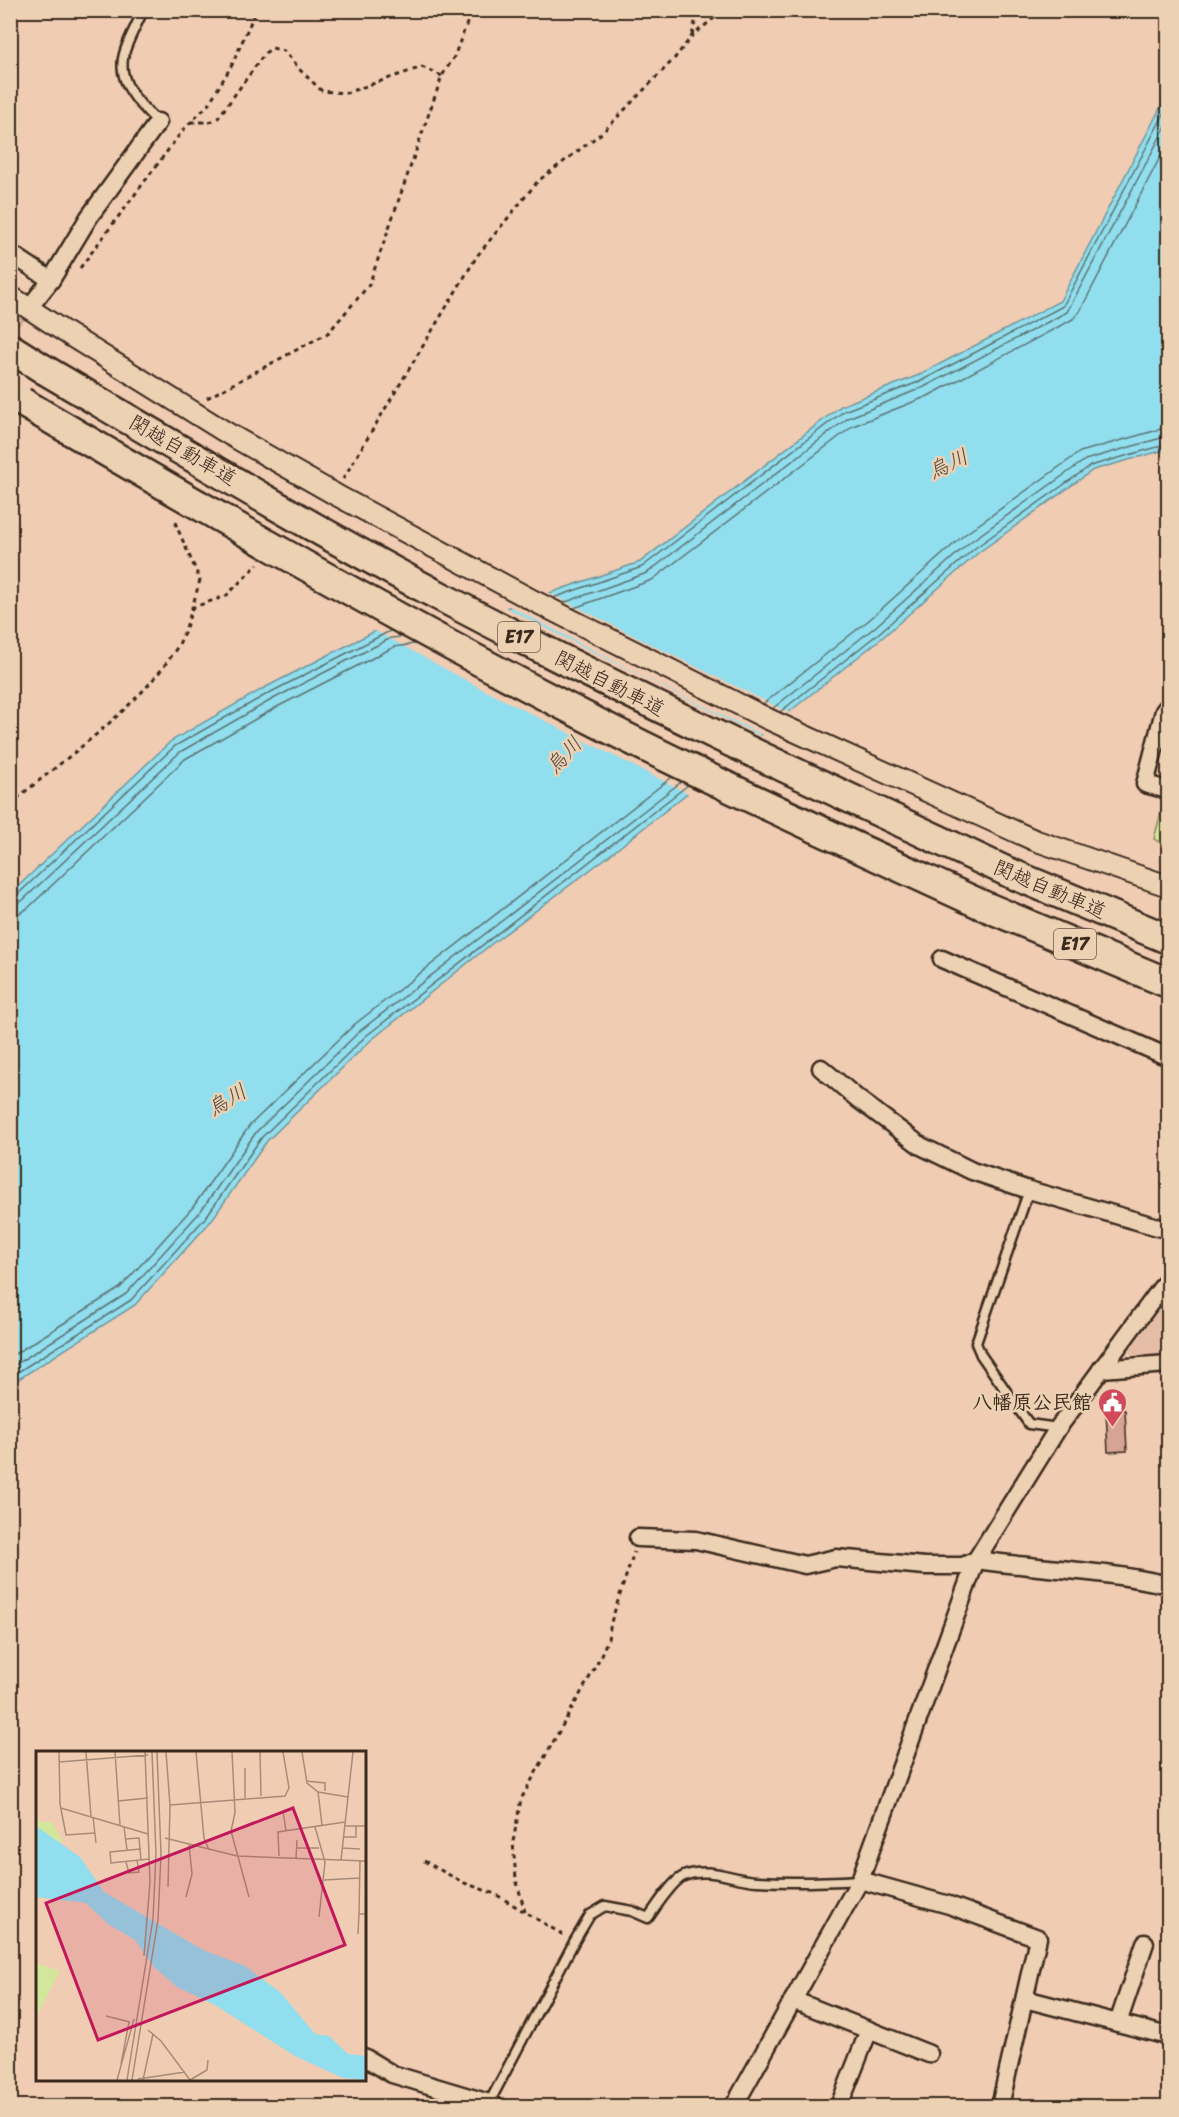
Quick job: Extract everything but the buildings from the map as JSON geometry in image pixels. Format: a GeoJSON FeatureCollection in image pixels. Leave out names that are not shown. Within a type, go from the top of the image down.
{"type":"FeatureCollection","features":[{"type":"Feature","properties":{"kind":"highway","name":"関越自動車道"},"geometry":{"type":"LineString","coordinates":[[10,348],[193,457],[447,600],[750,752],[1010,873],[1168,939]]}},
{"type":"Feature","properties":{"kind":"highway","name":"関越自動車道"},"geometry":{"type":"LineString","coordinates":[[16,399],[302,566],[589,719],[982,905],[1168,983]]}},
{"type":"Feature","properties":{"kind":"street"},"geometry":{"type":"LineString","coordinates":[[36,299],[51,280],[89,218],[158,122]]}},
{"type":"Feature","properties":{"kind":"street"},"geometry":{"type":"LineString","coordinates":[[10,253],[51,280]]}},
{"type":"Feature","properties":{"kind":"street"},"geometry":{"type":"LineString","coordinates":[[10,296],[247,444],[338,496],[534,601],[768,719],[1034,840],[1168,886]]}},
{"type":"Feature","properties":{"kind":"street"},"geometry":{"type":"LineString","coordinates":[[1168,706],[1164,711],[1145,784],[1168,790]]}},
{"type":"Feature","properties":{"kind":"street"},"geometry":{"type":"LineString","coordinates":[[942,959],[1168,1057]]}},
{"type":"Feature","properties":{"kind":"street"},"geometry":{"type":"LineString","coordinates":[[821,1068],[921,1146],[972,1171],[1168,1230]]}},
{"type":"Feature","properties":{"kind":"street"},"geometry":{"type":"LineString","coordinates":[[734,2106],[860,1880],[976,1560],[1058,1428],[1168,1279]]}},
{"type":"Feature","properties":{"kind":"street"},"geometry":{"type":"LineString","coordinates":[[1101,1369],[1168,1364]]}},
{"type":"Feature","properties":{"kind":"street"},"geometry":{"type":"LineString","coordinates":[[638,1538],[696,1540],[805,1565],[836,1558],[925,1566],[963,1566],[976,1560],[1076,1572],[1104,1572],[1168,1586]]}},
{"type":"Feature","properties":{"kind":"street"},"geometry":{"type":"LineString","coordinates":[[860,1880],[949,1905],[1038,1938],[1000,2106]]}},
{"type":"Feature","properties":{"kind":"street"},"geometry":{"type":"LineString","coordinates":[[1118,2023],[1144,1943]]}},
{"type":"Feature","properties":{"kind":"street"},"geometry":{"type":"LineString","coordinates":[[1025,1999],[1168,2036]]}},
{"type":"Feature","properties":{"kind":"street"},"geometry":{"type":"LineString","coordinates":[[793,2000],[929,2054]]}},
{"type":"Feature","properties":{"kind":"street"},"geometry":{"type":"LineString","coordinates":[[839,2106],[869,2030]]}},
{"type":"Feature","properties":{"kind":"street"},"geometry":{"type":"LineString","coordinates":[[366,2058],[392,2074],[492,2105]]}},
{"type":"Feature","properties":{"kind":"lane"},"geometry":{"type":"LineString","coordinates":[[143,10],[123,56],[124,78],[136,101],[158,122]]}},
{"type":"Feature","properties":{"kind":"lane"},"geometry":{"type":"LineString","coordinates":[[1029,1190],[976,1343],[981,1355],[1029,1424],[1058,1428]]}},
{"type":"Feature","properties":{"kind":"lane"},"geometry":{"type":"LineString","coordinates":[[492,2105],[574,1942],[590,1915],[605,1906],[632,1911],[648,1918],[682,1877],[697,1873],[721,1874],[754,1881],[860,1880]]}},
{"type":"Feature","properties":{"kind":"path"},"geometry":{"type":"LineString","coordinates":[[108,231],[191,122],[208,105],[232,65],[256,10]]}},
{"type":"Feature","properties":{"kind":"path"},"geometry":{"type":"LineString","coordinates":[[207,398],[328,333],[369,285],[442,76],[454,57],[472,10]]}},
{"type":"Feature","properties":{"kind":"path"},"geometry":{"type":"LineString","coordinates":[[692,36],[698,10]]}},
{"type":"Feature","properties":{"kind":"path"},"geometry":{"type":"LineString","coordinates":[[342,480],[477,256],[538,181],[603,132],[674,59],[692,36],[724,10]]}},
{"type":"Feature","properties":{"kind":"path"},"geometry":{"type":"LineString","coordinates":[[191,122],[210,122],[218,118],[265,53],[272,48],[284,51],[322,91],[346,93],[422,66],[442,76]]}},
{"type":"Feature","properties":{"kind":"path"},"geometry":{"type":"LineString","coordinates":[[10,804],[107,723],[154,678],[180,641],[200,580],[176,525],[179,513]]}},
{"type":"Feature","properties":{"kind":"path"},"geometry":{"type":"LineString","coordinates":[[191,608],[226,596],[259,563]]}},
{"type":"Feature","properties":{"kind":"path"},"geometry":{"type":"LineString","coordinates":[[525,1912],[516,1879],[513,1842],[521,1799],[596,1666],[608,1639],[611,1622],[638,1538]]}},
{"type":"Feature","properties":{"kind":"path"},"geometry":{"type":"LineString","coordinates":[[424,1861],[462,1882],[495,1894],[574,1942]]}},
{"type":"Feature","properties":{"kind":"shaded area"},"geometry":{"type":"Polygon","coordinates":[[[1168,1295],[1168,1354],[1131,1355],[1129,1351],[1168,1295]]]}},
{"type":"Feature","properties":{"kind":"green space"},"geometry":{"type":"Polygon","coordinates":[[[1165,797],[1168,798],[1168,848],[1154,839],[1165,797]]]}},
{"type":"Feature","properties":{"kind":"water","name":"烏川"},"geometry":{"type":"Polygon","coordinates":[[[1168,93],[1168,449],[1093,470],[978,553],[883,637],[606,858],[494,942],[370,1041],[267,1141],[211,1221],[135,1305],[11,1384],[11,893],[171,741],[266,687],[387,625],[506,608],[640,562],[841,406],[919,375],[1060,301],[1168,93]]]}},
{"type":"Feature","properties":{"kind":"pier"},"geometry":{"type":"Polygon","coordinates":[[[546,591],[792,714],[765,736],[648,679],[507,605],[546,591]]]}},
{"type":"Feature","properties":{"kind":"pier"},"geometry":{"type":"Polygon","coordinates":[[[503,606],[763,737],[691,795],[484,690],[372,629],[387,622],[503,606]]]}},
{"type":"Feature","properties":{"kind":"tunnel"},"geometry":{"type":"LineString","coordinates":[[10,323],[35,300]]}},
{"type":"Feature","properties":{"kind":"place","name":"八幡原公民館"},"geometry":{"type":"Point","coordinates":[1113,1428]}}]}
